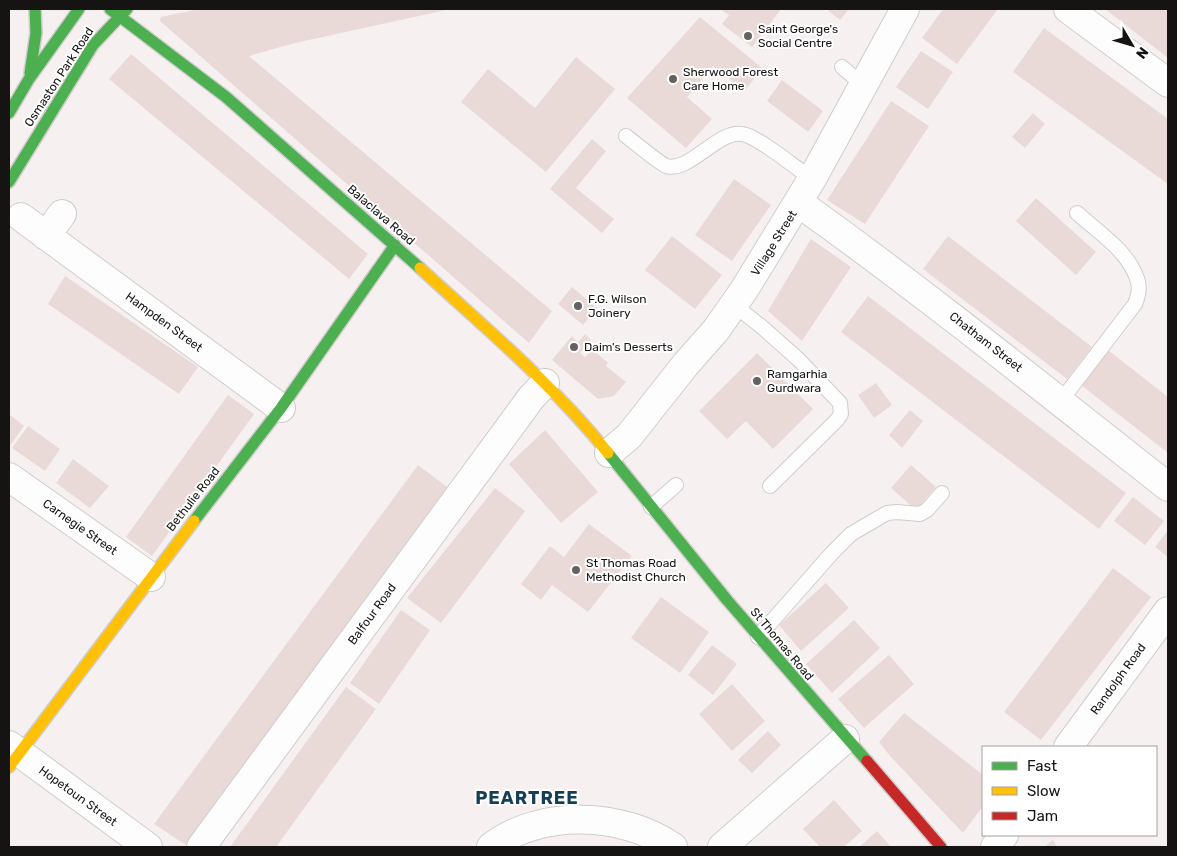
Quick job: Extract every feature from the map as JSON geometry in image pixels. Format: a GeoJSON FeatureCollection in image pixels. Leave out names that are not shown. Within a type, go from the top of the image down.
{"type":"FeatureCollection","features":[{"type":"Feature","properties":{"kind":"main road"},"geometry":{"type":"LineString","coordinates":[[29,80],[35,44],[36,18],[34,9]]}},
{"type":"Feature","properties":{"kind":"main road","name":"Osmaston Park Road"},"geometry":{"type":"LineString","coordinates":[[9,113],[29,80],[79,9]]}},
{"type":"Feature","properties":{"kind":"main road","name":"Osmaston Park Road"},"geometry":{"type":"LineString","coordinates":[[9,182],[93,45],[119,11]]}},
{"type":"Feature","properties":{"kind":"main road","name":"Balaclava Road"},"geometry":{"type":"LineString","coordinates":[[119,11],[226,97],[394,245],[545,383],[582,420],[610,453]]}},
{"type":"Feature","properties":{"kind":"main road","name":"Bethulie Road"},"geometry":{"type":"LineString","coordinates":[[12,754],[281,408],[394,245]]}},
{"type":"Feature","properties":{"kind":"main road","name":"St Thomas Road"},"geometry":{"type":"LineString","coordinates":[[610,453],[758,637],[941,847]]}},
{"type":"Feature","properties":{"kind":"street","name":"Village Street"},"geometry":{"type":"LineString","coordinates":[[610,453],[629,436],[734,306],[799,203],[905,9]]}},
{"type":"Feature","properties":{"kind":"street"},"geometry":{"type":"LineString","coordinates":[[1068,9],[1168,83]]}},
{"type":"Feature","properties":{"kind":"street","name":"Chatham Street"},"geometry":{"type":"LineString","coordinates":[[799,203],[879,260],[1013,363],[1168,487]]}},
{"type":"Feature","properties":{"kind":"street","name":"Hampden Street"},"geometry":{"type":"LineString","coordinates":[[21,218],[54,225],[281,408]]}},
{"type":"Feature","properties":{"kind":"street","name":"Balfour Road"},"geometry":{"type":"LineString","coordinates":[[201,847],[525,406],[545,383]]}},
{"type":"Feature","properties":{"kind":"street","name":"Carnegie Street"},"geometry":{"type":"LineString","coordinates":[[9,476],[151,577]]}},
{"type":"Feature","properties":{"kind":"street","name":"Randolph Road"},"geometry":{"type":"LineString","coordinates":[[1069,746],[1168,611]]}},
{"type":"Feature","properties":{"kind":"street"},"geometry":{"type":"LineString","coordinates":[[722,847],[845,739]]}},
{"type":"Feature","properties":{"kind":"street","name":"Hopetoun Street"},"geometry":{"type":"LineString","coordinates":[[12,754],[148,847]]}},
{"type":"Feature","properties":{"kind":"street"},"geometry":{"type":"LineString","coordinates":[[491,847],[542,823],[578,820],[601,821],[623,826],[673,847]]}},
{"type":"Feature","properties":{"kind":"street"},"geometry":{"type":"LineString","coordinates":[[995,847],[1003,836]]}},
{"type":"Feature","properties":{"kind":"lane"},"geometry":{"type":"LineString","coordinates":[[842,67],[864,86]]}},
{"type":"Feature","properties":{"kind":"lane"},"geometry":{"type":"LineString","coordinates":[[626,136],[666,166],[680,165],[723,138],[740,133],[753,138],[812,179]]}},
{"type":"Feature","properties":{"kind":"lane"},"geometry":{"type":"LineString","coordinates":[[1060,402],[1135,304],[1139,283],[1130,264],[1120,251],[1077,213]]}},
{"type":"Feature","properties":{"kind":"lane"},"geometry":{"type":"LineString","coordinates":[[734,306],[762,327],[799,360],[840,403],[840,414],[837,420],[770,486]]}},
{"type":"Feature","properties":{"kind":"lane"},"geometry":{"type":"LineString","coordinates":[[652,507],[676,486]]}},
{"type":"Feature","properties":{"kind":"lane"},"geometry":{"type":"LineString","coordinates":[[758,637],[851,534],[887,514],[897,512],[920,514],[927,510],[942,493]]}},
{"type":"Feature","properties":{"kind":"building"},"geometry":{"type":"Polygon","coordinates":[[[199,9],[451,9],[295,43],[249,56],[552,311],[529,343],[160,21],[161,17],[199,9]]]}},
{"type":"Feature","properties":{"kind":"building","name":"Saint George's Social Centre"},"geometry":{"type":"Polygon","coordinates":[[[720,9],[781,9],[752,47],[722,24],[729,15],[720,9]]]}},
{"type":"Feature","properties":{"kind":"building"},"geometry":{"type":"Polygon","coordinates":[[[826,9],[849,9],[840,20],[826,9]]]}},
{"type":"Feature","properties":{"kind":"building"},"geometry":{"type":"Polygon","coordinates":[[[943,9],[998,9],[957,64],[922,38],[943,9]]]}},
{"type":"Feature","properties":{"kind":"building"},"geometry":{"type":"Polygon","coordinates":[[[1105,9],[1168,9],[1168,58],[1105,9]]]}},
{"type":"Feature","properties":{"kind":"building","name":"Sherwood Forest Care Home"},"geometry":{"type":"Polygon","coordinates":[[[700,17],[762,68],[745,91],[713,66],[687,97],[712,119],[686,148],[627,98],[700,17]]]}},
{"type":"Feature","properties":{"kind":"building"},"geometry":{"type":"Polygon","coordinates":[[[1044,28],[1168,119],[1168,184],[1013,72],[1044,28]]]}},
{"type":"Feature","properties":{"kind":"building"},"geometry":{"type":"Polygon","coordinates":[[[921,51],[953,72],[928,109],[896,87],[921,51]]]}},
{"type":"Feature","properties":{"kind":"building"},"geometry":{"type":"Polygon","coordinates":[[[131,54],[368,254],[349,279],[109,79],[131,54]]]}},
{"type":"Feature","properties":{"kind":"building"},"geometry":{"type":"Polygon","coordinates":[[[576,57],[615,89],[546,172],[461,102],[488,69],[535,108],[576,57]]]}},
{"type":"Feature","properties":{"kind":"building"},"geometry":{"type":"Polygon","coordinates":[[[782,80],[823,111],[808,132],[767,101],[782,80]]]}},
{"type":"Feature","properties":{"kind":"building"},"geometry":{"type":"Polygon","coordinates":[[[891,101],[929,126],[865,224],[827,200],[891,101]]]}},
{"type":"Feature","properties":{"kind":"building"},"geometry":{"type":"Polygon","coordinates":[[[1033,113],[1045,124],[1025,148],[1012,137],[1033,113]]]}},
{"type":"Feature","properties":{"kind":"building"},"geometry":{"type":"Polygon","coordinates":[[[592,139],[606,151],[576,188],[614,219],[602,233],[550,189],[592,139]]]}},
{"type":"Feature","properties":{"kind":"building"},"geometry":{"type":"Polygon","coordinates":[[[734,179],[771,205],[732,261],[695,235],[734,179]]]}},
{"type":"Feature","properties":{"kind":"building"},"geometry":{"type":"Polygon","coordinates":[[[1036,198],[1096,252],[1076,275],[1016,221],[1036,198]]]}},
{"type":"Feature","properties":{"kind":"building"},"geometry":{"type":"Polygon","coordinates":[[[672,236],[722,275],[695,309],[645,270],[672,236]]]}},
{"type":"Feature","properties":{"kind":"building"},"geometry":{"type":"Polygon","coordinates":[[[948,236],[1092,347],[1067,379],[923,269],[948,236]]]}},
{"type":"Feature","properties":{"kind":"building"},"geometry":{"type":"Polygon","coordinates":[[[811,239],[851,267],[802,341],[768,311],[811,239]]]}},
{"type":"Feature","properties":{"kind":"building"},"geometry":{"type":"Polygon","coordinates":[[[65,276],[198,367],[179,394],[48,304],[65,276]]]}},
{"type":"Feature","properties":{"kind":"building","name":"F.G. Wilson Joinery"},"geometry":{"type":"Polygon","coordinates":[[[572,287],[597,308],[583,325],[558,304],[572,287]]]}},
{"type":"Feature","properties":{"kind":"building"},"geometry":{"type":"Polygon","coordinates":[[[868,296],[1126,493],[1099,529],[841,332],[868,296]]]}},
{"type":"Feature","properties":{"kind":"building"},"geometry":{"type":"Polygon","coordinates":[[[585,334],[591,340],[580,353],[585,357],[592,349],[608,363],[606,366],[626,382],[614,396],[598,399],[552,360],[572,336],[578,342],[585,334]]]}},
{"type":"Feature","properties":{"kind":"building"},"geometry":{"type":"Polygon","coordinates":[[[1108,350],[1168,397],[1168,453],[1081,385],[1108,350]]]}},
{"type":"Feature","properties":{"kind":"building","name":"Ramgarhia Gurdwara"},"geometry":{"type":"Polygon","coordinates":[[[757,353],[813,409],[773,449],[746,421],[727,439],[699,411],[757,353]]]}},
{"type":"Feature","properties":{"kind":"building"},"geometry":{"type":"Polygon","coordinates":[[[876,383],[892,405],[874,418],[858,395],[876,383]]]}},
{"type":"Feature","properties":{"kind":"building"},"geometry":{"type":"Polygon","coordinates":[[[228,395],[254,414],[152,556],[126,537],[228,395]]]}},
{"type":"Feature","properties":{"kind":"building"},"geometry":{"type":"Polygon","coordinates":[[[910,410],[923,421],[902,448],[889,435],[910,410]]]}},
{"type":"Feature","properties":{"kind":"building"},"geometry":{"type":"Polygon","coordinates":[[[9,414],[24,426],[9,447],[9,414]]]}},
{"type":"Feature","properties":{"kind":"building"},"geometry":{"type":"Polygon","coordinates":[[[28,426],[60,449],[45,471],[12,448],[28,426]]]}},
{"type":"Feature","properties":{"kind":"building"},"geometry":{"type":"Polygon","coordinates":[[[545,430],[598,492],[561,523],[509,464],[545,430]]]}},
{"type":"Feature","properties":{"kind":"building"},"geometry":{"type":"Polygon","coordinates":[[[73,459],[109,486],[90,508],[56,483],[73,459]]]}},
{"type":"Feature","properties":{"kind":"building"},"geometry":{"type":"Polygon","coordinates":[[[418,465],[447,487],[186,845],[154,824],[418,465]]]}},
{"type":"Feature","properties":{"kind":"building"},"geometry":{"type":"Polygon","coordinates":[[[911,465],[936,487],[916,510],[891,488],[911,465]]]}},
{"type":"Feature","properties":{"kind":"building"},"geometry":{"type":"Polygon","coordinates":[[[495,488],[525,511],[441,623],[407,598],[495,488]]]}},
{"type":"Feature","properties":{"kind":"building"},"geometry":{"type":"Polygon","coordinates":[[[1133,497],[1164,521],[1145,545],[1114,521],[1133,497]]]}},
{"type":"Feature","properties":{"kind":"building","name":"St Thomas Road Methodist Church"},"geometry":{"type":"Polygon","coordinates":[[[589,524],[632,556],[588,612],[552,585],[541,600],[521,584],[550,546],[564,557],[589,524]]]}},
{"type":"Feature","properties":{"kind":"building"},"geometry":{"type":"Polygon","coordinates":[[[1168,530],[1168,557],[1155,547],[1168,530]]]}},
{"type":"Feature","properties":{"kind":"building"},"geometry":{"type":"Polygon","coordinates":[[[1113,568],[1151,597],[1041,740],[1004,712],[1113,568]]]}},
{"type":"Feature","properties":{"kind":"building"},"geometry":{"type":"Polygon","coordinates":[[[826,583],[849,608],[801,651],[779,625],[826,583]]]}},
{"type":"Feature","properties":{"kind":"building"},"geometry":{"type":"Polygon","coordinates":[[[661,597],[709,632],[680,673],[631,638],[661,597]]]}},
{"type":"Feature","properties":{"kind":"building"},"geometry":{"type":"Polygon","coordinates":[[[401,610],[430,630],[379,704],[350,683],[401,610]]]}},
{"type":"Feature","properties":{"kind":"building"},"geometry":{"type":"Polygon","coordinates":[[[854,620],[880,648],[832,693],[806,664],[854,620]]]}},
{"type":"Feature","properties":{"kind":"building"},"geometry":{"type":"Polygon","coordinates":[[[712,645],[737,664],[713,695],[688,675],[712,645]]]}},
{"type":"Feature","properties":{"kind":"building"},"geometry":{"type":"Polygon","coordinates":[[[889,655],[914,684],[864,728],[838,699],[889,655]]]}},
{"type":"Feature","properties":{"kind":"building"},"geometry":{"type":"Polygon","coordinates":[[[732,684],[765,721],[732,751],[699,714],[732,684]]]}},
{"type":"Feature","properties":{"kind":"building"},"geometry":{"type":"Polygon","coordinates":[[[346,687],[376,709],[276,847],[230,847],[346,687]]]}},
{"type":"Feature","properties":{"kind":"building"},"geometry":{"type":"Polygon","coordinates":[[[904,713],[982,774],[982,807],[963,833],[890,756],[879,742],[904,713]]]}},
{"type":"Feature","properties":{"kind":"building"},"geometry":{"type":"Polygon","coordinates":[[[768,731],[781,745],[752,773],[738,760],[768,731]]]}},
{"type":"Feature","properties":{"kind":"building"},"geometry":{"type":"Polygon","coordinates":[[[834,800],[862,831],[844,847],[820,847],[803,829],[834,800]]]}},
{"type":"Feature","properties":{"kind":"building"},"geometry":{"type":"Polygon","coordinates":[[[877,831],[891,847],[859,847],[877,831]]]}},
{"type":"Feature","properties":{"kind":"building"},"geometry":{"type":"Polygon","coordinates":[[[1053,840],[1057,847],[1044,847],[1053,840]]]}},
{"type":"Feature","properties":{"kind":"traffic: fast"},"geometry":{"type":"LineString","coordinates":[[30,73],[36,33],[35,9]]}},
{"type":"Feature","properties":{"kind":"traffic: fast"},"geometry":{"type":"LineString","coordinates":[[9,113],[29,79],[79,9]]}},
{"type":"Feature","properties":{"kind":"traffic: fast"},"geometry":{"type":"LineString","coordinates":[[110,9],[226,97],[420,268]]}},
{"type":"Feature","properties":{"kind":"traffic: fast"},"geometry":{"type":"LineString","coordinates":[[9,182],[93,45],[127,9]]}},
{"type":"Feature","properties":{"kind":"traffic: fast"},"geometry":{"type":"LineString","coordinates":[[194,521],[281,408],[395,245]]}},
{"type":"Feature","properties":{"kind":"traffic: fast"},"geometry":{"type":"LineString","coordinates":[[608,453],[727,600],[867,761]]}},
{"type":"Feature","properties":{"kind":"traffic: slow"},"geometry":{"type":"LineString","coordinates":[[420,268],[541,380],[608,453]]}},
{"type":"Feature","properties":{"kind":"traffic: slow"},"geometry":{"type":"LineString","coordinates":[[9,767],[194,521]]}},
{"type":"Feature","properties":{"kind":"traffic: jam"},"geometry":{"type":"LineString","coordinates":[[867,761],[941,847]]}},
{"type":"Feature","properties":{"kind":"place","name":"Saint George's Social Centre"},"geometry":{"type":"Point","coordinates":[748,36]}},
{"type":"Feature","properties":{"kind":"place","name":"Sherwood Forest Care Home"},"geometry":{"type":"Point","coordinates":[673,79]}},
{"type":"Feature","properties":{"kind":"place","name":"F.G. Wilson Joinery"},"geometry":{"type":"Point","coordinates":[578,306]}},
{"type":"Feature","properties":{"kind":"place","name":"Daim's Desserts"},"geometry":{"type":"Point","coordinates":[574,347]}},
{"type":"Feature","properties":{"kind":"place","name":"Ramgarhia Gurdwara"},"geometry":{"type":"Point","coordinates":[757,381]}},
{"type":"Feature","properties":{"kind":"place","name":"St Thomas Road Methodist Church"},"geometry":{"type":"Point","coordinates":[576,570]}},
{"type":"Feature","properties":{"kind":"district","name":"PEARTREE"},"geometry":{"type":"Point","coordinates":[527,798]}}]}
